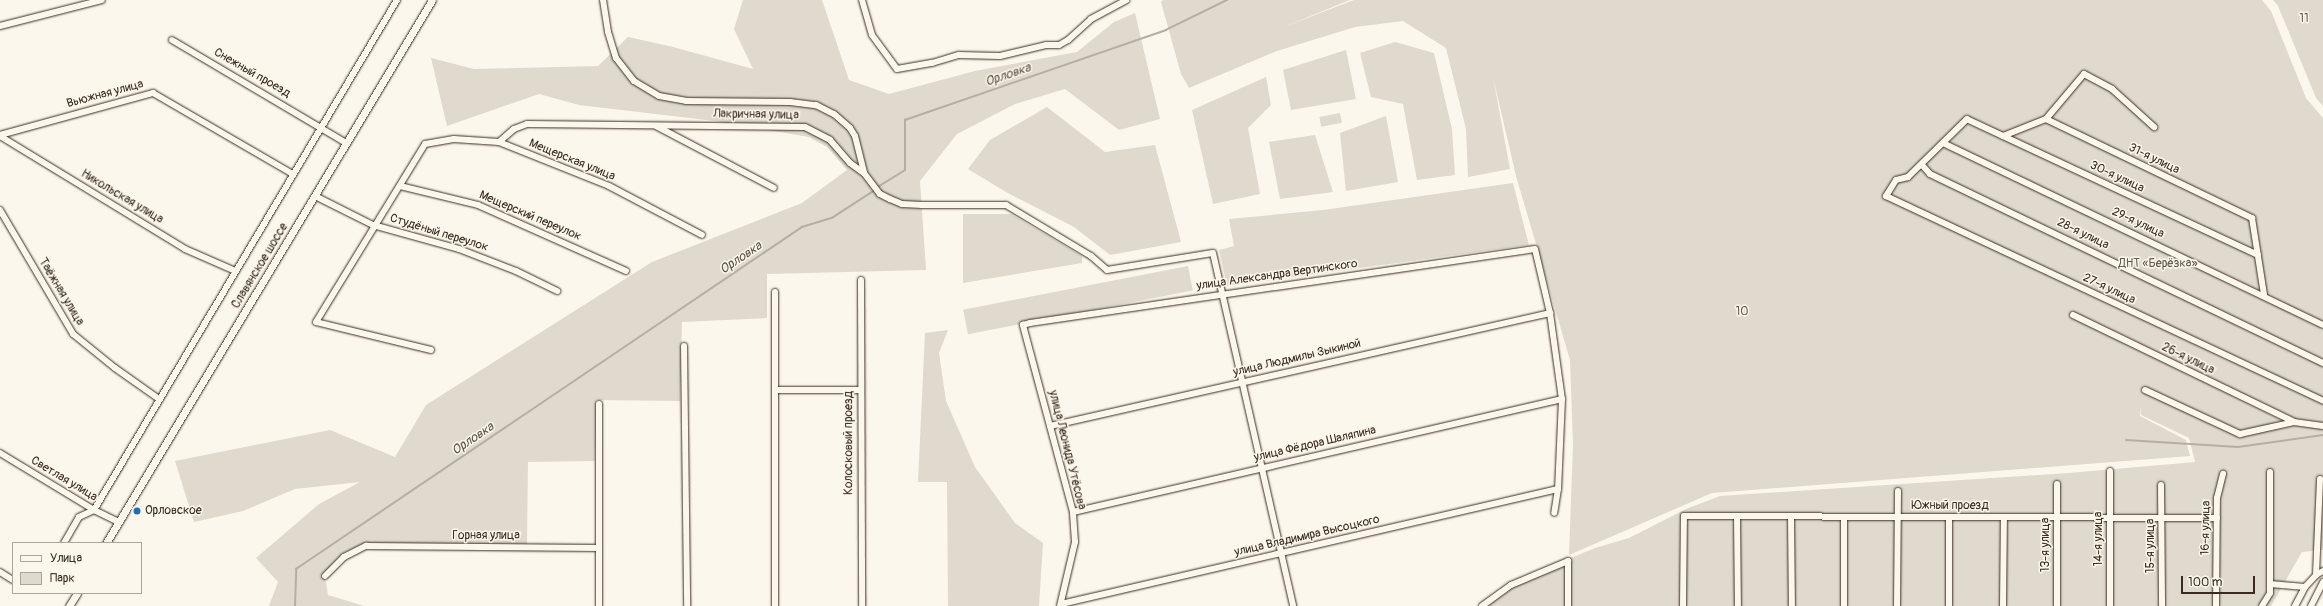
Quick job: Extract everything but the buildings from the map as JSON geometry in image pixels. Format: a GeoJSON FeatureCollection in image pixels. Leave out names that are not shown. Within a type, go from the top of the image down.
{"type":"FeatureCollection","features":[{"type":"Feature","properties":{"kind":"main road","name":"Славянское шоссе"},"geometry":{"type":"LineString","coordinates":[[107,542],[432,0]]}},
{"type":"Feature","properties":{"kind":"main road"},"geometry":{"type":"LineString","coordinates":[[69,606],[76,594]]}},
{"type":"Feature","properties":{"kind":"street"},"geometry":{"type":"LineString","coordinates":[[0,26],[102,0]]}},
{"type":"Feature","properties":{"kind":"street"},"geometry":{"type":"LineString","coordinates":[[65,542],[79,517],[94,510],[397,0]]}},
{"type":"Feature","properties":{"kind":"street"},"geometry":{"type":"LineString","coordinates":[[603,0],[608,32],[616,58],[634,81],[644,88],[659,96],[686,101],[790,102],[816,105],[834,114],[850,128],[855,136],[864,173],[880,194],[902,204],[1006,204],[1091,256],[1107,270],[1213,253],[1241,382],[1282,553],[1293,606]]}},
{"type":"Feature","properties":{"kind":"street"},"geometry":{"type":"LineString","coordinates":[[862,0],[872,35],[897,69],[932,63],[959,55],[1000,56],[1046,45],[1059,45],[1068,40],[1091,19],[1126,0]]}},
{"type":"Feature","properties":{"kind":"street","name":"Снежный проезд"},"geometry":{"type":"LineString","coordinates":[[172,40],[321,126],[346,143]]}},
{"type":"Feature","properties":{"kind":"street"},"geometry":{"type":"LineString","coordinates":[[2003,136],[2046,119],[2084,74],[2112,89],[2154,127]]}},
{"type":"Feature","properties":{"kind":"street","name":"Вьюжная улица"},"geometry":{"type":"LineString","coordinates":[[0,136],[153,93],[293,174]]}},
{"type":"Feature","properties":{"kind":"street","name":"30-я улица"},"geometry":{"type":"LineString","coordinates":[[1943,142],[1967,119],[2258,255]]}},
{"type":"Feature","properties":{"kind":"street","name":"31-я улица"},"geometry":{"type":"LineString","coordinates":[[2046,119],[2252,218],[2258,255]]}},
{"type":"Feature","properties":{"kind":"street","name":"Лакричная улица"},"geometry":{"type":"LineString","coordinates":[[499,142],[514,129],[527,124],[806,127],[830,140],[850,163],[864,173]]}},
{"type":"Feature","properties":{"kind":"street","name":"Лакричная улица"},"geometry":{"type":"LineString","coordinates":[[654,125],[774,188]]}},
{"type":"Feature","properties":{"kind":"street","name":"Никольская улица"},"geometry":{"type":"LineString","coordinates":[[0,136],[185,249],[235,271]]}},
{"type":"Feature","properties":{"kind":"street","name":"Мещерская улица"},"geometry":{"type":"LineString","coordinates":[[400,186],[425,144],[454,139],[499,142],[609,186],[702,235]]}},
{"type":"Feature","properties":{"kind":"street"},"geometry":{"type":"LineString","coordinates":[[1922,165],[1943,142]]}},
{"type":"Feature","properties":{"kind":"street","name":"29-я улица"},"geometry":{"type":"LineString","coordinates":[[1943,142],[2264,295],[2323,325]]}},
{"type":"Feature","properties":{"kind":"street","name":"27-я улица"},"geometry":{"type":"LineString","coordinates":[[1922,165],[1908,177],[1896,180],[1886,196],[2323,401]]}},
{"type":"Feature","properties":{"kind":"street","name":"28-я улица"},"geometry":{"type":"LineString","coordinates":[[1922,165],[1930,174],[2323,363]]}},
{"type":"Feature","properties":{"kind":"street"},"geometry":{"type":"LineString","coordinates":[[400,186],[316,322],[431,350]]}},
{"type":"Feature","properties":{"kind":"street","name":"Мещерский переулок"},"geometry":{"type":"LineString","coordinates":[[400,186],[478,205],[626,271]]}},
{"type":"Feature","properties":{"kind":"street","name":"Студёный переулок"},"geometry":{"type":"LineString","coordinates":[[315,196],[375,226],[459,249],[516,270],[557,291]]}},
{"type":"Feature","properties":{"kind":"street","name":"Таёжная улица"},"geometry":{"type":"LineString","coordinates":[[0,210],[73,334],[115,368],[159,399]]}},
{"type":"Feature","properties":{"kind":"street","name":"улица Александра Вертинского"},"geometry":{"type":"LineString","coordinates":[[1023,325],[1221,293],[1535,249],[1550,313]]}},
{"type":"Feature","properties":{"kind":"street"},"geometry":{"type":"LineString","coordinates":[[2258,255],[2264,295]]}},
{"type":"Feature","properties":{"kind":"street","name":"Колосковый проезд"},"geometry":{"type":"LineString","coordinates":[[861,280],[860,390],[862,606]]}},
{"type":"Feature","properties":{"kind":"street"},"geometry":{"type":"LineString","coordinates":[[775,292],[775,606]]}},
{"type":"Feature","properties":{"kind":"street"},"geometry":{"type":"LineString","coordinates":[[1550,313],[1562,399],[1558,489],[1554,513]]}},
{"type":"Feature","properties":{"kind":"street","name":"улица Людмилы Зыкиной"},"geometry":{"type":"LineString","coordinates":[[1050,426],[1550,313]]}},
{"type":"Feature","properties":{"kind":"street","name":"26-я улица"},"geometry":{"type":"LineString","coordinates":[[2073,315],[2294,422]]}},
{"type":"Feature","properties":{"kind":"street","name":"улица Леонида Утёсова"},"geometry":{"type":"LineString","coordinates":[[1023,325],[1073,512],[1075,542],[1061,605]]}},
{"type":"Feature","properties":{"kind":"street"},"geometry":{"type":"LineString","coordinates":[[684,346],[687,606]]}},
{"type":"Feature","properties":{"kind":"street"},"geometry":{"type":"LineString","coordinates":[[775,390],[860,390]]}},
{"type":"Feature","properties":{"kind":"street"},"geometry":{"type":"LineString","coordinates":[[2145,390],[2240,434],[2294,422],[2323,426]]}},
{"type":"Feature","properties":{"kind":"street","name":"улица Фёдора Шаляпина"},"geometry":{"type":"LineString","coordinates":[[1073,512],[1562,399]]}},
{"type":"Feature","properties":{"kind":"street"},"geometry":{"type":"LineString","coordinates":[[599,404],[599,606]]}},
{"type":"Feature","properties":{"kind":"street","name":"Светлая улица"},"geometry":{"type":"LineString","coordinates":[[0,453],[94,510],[119,522]]}},
{"type":"Feature","properties":{"kind":"street","name":"14-я улица"},"geometry":{"type":"LineString","coordinates":[[2110,472],[2110,606]]}},
{"type":"Feature","properties":{"kind":"street"},"geometry":{"type":"LineString","coordinates":[[2262,606],[2270,593],[2270,472]]}},
{"type":"Feature","properties":{"kind":"street","name":"16-я улица"},"geometry":{"type":"LineString","coordinates":[[2216,606],[2217,498],[2222,474]]}},
{"type":"Feature","properties":{"kind":"street"},"geometry":{"type":"LineString","coordinates":[[2316,575],[2320,479]]}},
{"type":"Feature","properties":{"kind":"street","name":"13-я улица"},"geometry":{"type":"LineString","coordinates":[[2057,484],[2057,606]]}},
{"type":"Feature","properties":{"kind":"street","name":"15-я улица"},"geometry":{"type":"LineString","coordinates":[[2161,485],[2162,606]]}},
{"type":"Feature","properties":{"kind":"street","name":"улица Владимира Высоцкого"},"geometry":{"type":"LineString","coordinates":[[1061,605],[1558,489]]}},
{"type":"Feature","properties":{"kind":"street"},"geometry":{"type":"LineString","coordinates":[[1897,606],[1898,491]]}},
{"type":"Feature","properties":{"kind":"street","name":"Южный проезд"},"geometry":{"type":"LineString","coordinates":[[1683,606],[1684,516],[2217,518]]}},
{"type":"Feature","properties":{"kind":"street"},"geometry":{"type":"LineString","coordinates":[[1737,517],[1738,606]]}},
{"type":"Feature","properties":{"kind":"street"},"geometry":{"type":"LineString","coordinates":[[1791,517],[1792,606]]}},
{"type":"Feature","properties":{"kind":"street"},"geometry":{"type":"LineString","coordinates":[[1844,517],[1844,606]]}},
{"type":"Feature","properties":{"kind":"street"},"geometry":{"type":"LineString","coordinates":[[1949,517],[1949,606]]}},
{"type":"Feature","properties":{"kind":"street"},"geometry":{"type":"LineString","coordinates":[[2003,606],[2004,517]]}},
{"type":"Feature","properties":{"kind":"street","name":"Горная улица"},"geometry":{"type":"LineString","coordinates":[[325,576],[344,557],[366,546],[599,548]]}},
{"type":"Feature","properties":{"kind":"street"},"geometry":{"type":"LineString","coordinates":[[1482,606],[1511,585],[1568,561],[1568,606]]}},
{"type":"Feature","properties":{"kind":"street"},"geometry":{"type":"LineString","coordinates":[[2295,606],[2305,587],[2316,575],[2323,571]]}},
{"type":"Feature","properties":{"kind":"street"},"geometry":{"type":"LineString","coordinates":[[0,572],[12,579]]}},
{"type":"Feature","properties":{"kind":"street"},"geometry":{"type":"LineString","coordinates":[[2311,606],[2323,582]]}},
{"type":"Feature","properties":{"kind":"street"},"geometry":{"type":"LineString","coordinates":[[2270,584],[2305,587]]}},
{"type":"Feature","properties":{"kind":"green space"},"geometry":{"type":"Polygon","coordinates":[[[743,0],[822,0],[849,80],[889,94],[975,71],[1077,52],[1114,22],[1135,13],[1160,119],[1119,130],[1065,89],[1015,104],[957,134],[920,181],[926,270],[767,274],[767,318],[682,322],[680,401],[596,400],[595,461],[528,462],[527,544],[365,544],[343,554],[325,576],[328,595],[364,606],[269,606],[278,582],[256,558],[319,504],[360,482],[295,489],[243,511],[194,522],[175,461],[330,430],[395,457],[426,405],[652,262],[802,203],[847,170],[827,147],[809,137],[715,121],[579,105],[539,94],[447,126],[431,58],[474,69],[598,66],[628,37],[673,47],[753,69],[734,29],[743,0]]]}},
{"type":"Feature","properties":{"kind":"green space"},"geometry":{"type":"Polygon","coordinates":[[[1163,0],[1350,0],[1281,28],[1354,0],[2262,0],[2271,11],[2306,98],[2323,118],[2323,550],[2302,552],[2271,606],[1478,606],[1510,583],[1595,548],[1629,538],[1686,509],[1720,496],[2069,473],[2195,462],[2189,438],[2141,415],[2140,407],[2140,416],[2186,440],[2190,456],[1712,493],[1569,555],[1573,445],[1570,360],[1516,176],[1493,77],[1510,169],[1468,177],[1466,129],[1446,48],[1403,21],[1355,27],[1277,51],[1189,88],[1181,74],[1161,2],[1163,0]]]}},
{"type":"Feature","properties":{"kind":"green space","name":"11"},"geometry":{"type":"Polygon","coordinates":[[[2273,0],[2323,0],[2323,106],[2316,98],[2278,6],[2273,0]]]}},
{"type":"Feature","properties":{"kind":"green space"},"geometry":{"type":"Polygon","coordinates":[[[1395,42],[1434,53],[1452,129],[1455,175],[1417,180],[1403,104],[1371,97],[1360,53],[1395,42]]]}},
{"type":"Feature","properties":{"kind":"green space"},"geometry":{"type":"Polygon","coordinates":[[[1346,50],[1356,99],[1291,110],[1283,70],[1346,50]]]}},
{"type":"Feature","properties":{"kind":"green space"},"geometry":{"type":"Polygon","coordinates":[[[1266,77],[1271,105],[1248,128],[1260,194],[1213,204],[1192,110],[1266,77]]]}},
{"type":"Feature","properties":{"kind":"green space"},"geometry":{"type":"Polygon","coordinates":[[[1047,107],[1105,152],[1155,145],[1181,242],[1110,255],[1074,227],[1006,192],[968,169],[990,140],[1047,107]]]}},
{"type":"Feature","properties":{"kind":"green space"},"geometry":{"type":"Polygon","coordinates":[[[1340,113],[1342,123],[1321,127],[1319,117],[1340,113]]]}},
{"type":"Feature","properties":{"kind":"green space"},"geometry":{"type":"Polygon","coordinates":[[[1386,116],[1398,182],[1346,191],[1340,133],[1386,116]]]}},
{"type":"Feature","properties":{"kind":"green space"},"geometry":{"type":"Polygon","coordinates":[[[1315,135],[1333,192],[1280,199],[1269,142],[1315,135]]]}},
{"type":"Feature","properties":{"kind":"green space"},"geometry":{"type":"Polygon","coordinates":[[[1513,183],[1529,245],[1227,286],[1219,250],[1234,246],[1229,219],[1323,210],[1513,183]]]}},
{"type":"Feature","properties":{"kind":"green space"},"geometry":{"type":"Polygon","coordinates":[[[963,214],[1011,214],[1082,256],[1082,263],[963,283],[963,214]]]}},
{"type":"Feature","properties":{"kind":"green space"},"geometry":{"type":"Polygon","coordinates":[[[1188,266],[1193,291],[968,334],[963,310],[1188,266]]]}},
{"type":"Feature","properties":{"kind":"green space"},"geometry":{"type":"Polygon","coordinates":[[[948,330],[939,353],[946,401],[975,467],[1015,523],[1043,543],[1039,606],[948,606],[947,482],[918,482],[925,333],[948,330]]]}},
{"type":"Feature","properties":{"kind":"waterway","name":"Орловка"},"geometry":{"type":"LineString","coordinates":[[878,187],[905,170],[905,120],[1166,30],[1227,0]]}},
{"type":"Feature","properties":{"kind":"waterway","name":"Орловка"},"geometry":{"type":"LineString","coordinates":[[295,606],[296,569],[802,227],[832,218],[875,190]]}},
{"type":"Feature","properties":{"kind":"waterway"},"geometry":{"type":"LineString","coordinates":[[2126,440],[2238,447],[2323,435]]}},
{"type":"Feature","properties":{"kind":"place","name":"Орловское"},"geometry":{"type":"Point","coordinates":[137,511]}},
{"type":"Feature","properties":{"kind":"park label","name":"ДНТ «Берёзка»"},"geometry":{"type":"Point","coordinates":[2158,264]}},
{"type":"Feature","properties":{"kind":"park label","name":"10"},"geometry":{"type":"Point","coordinates":[1742,312]}}]}
